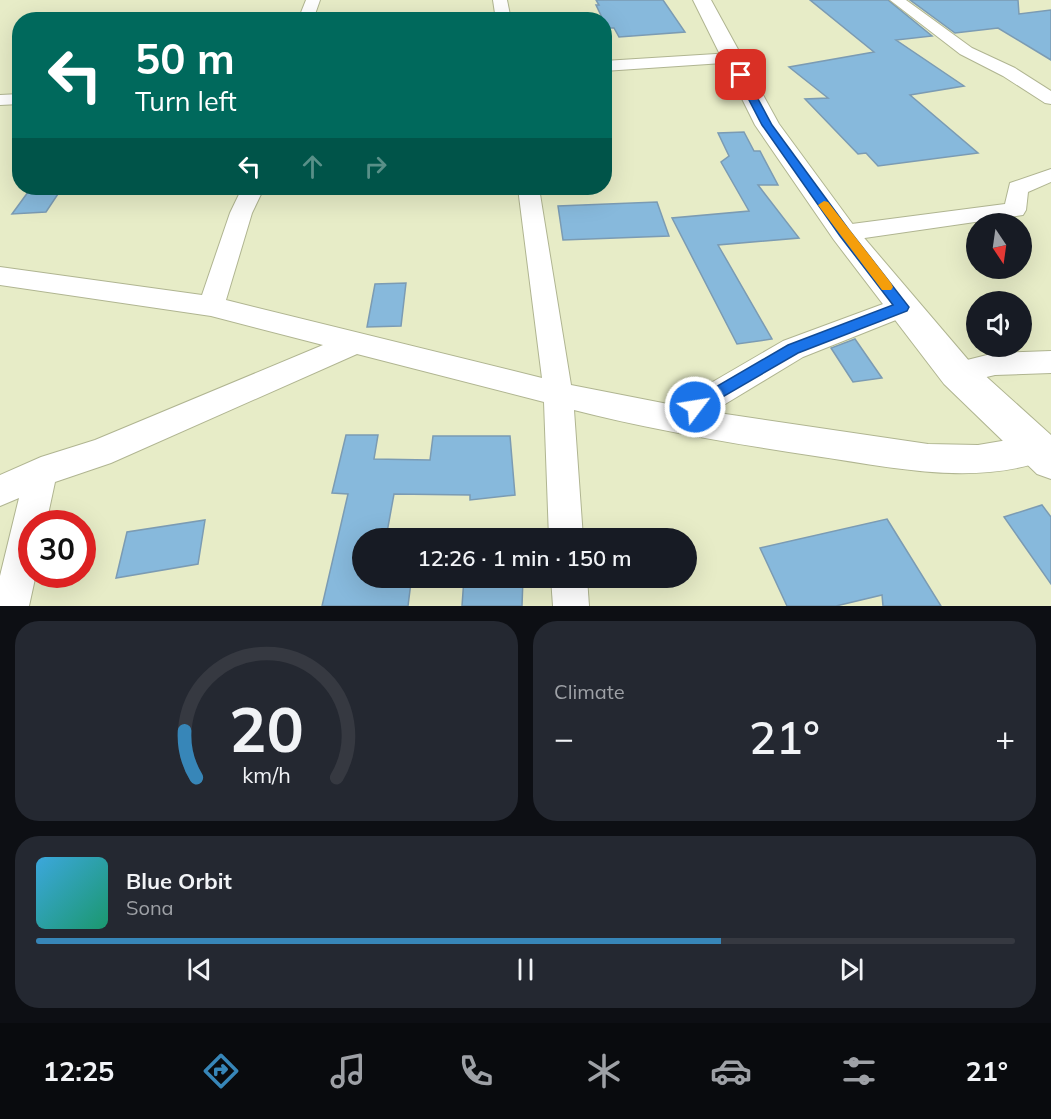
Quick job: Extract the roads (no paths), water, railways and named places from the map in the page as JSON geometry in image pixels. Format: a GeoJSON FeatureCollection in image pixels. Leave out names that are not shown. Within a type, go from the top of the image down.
{"type":"FeatureCollection","features":[{"type":"Feature","properties":{"kind":"street"},"geometry":{"type":"LineString","coordinates":[[702,0],[767,125],[844,233],[957,373],[1045,455]]}},
{"type":"Feature","properties":{"kind":"street"},"geometry":{"type":"LineString","coordinates":[[897,0],[966,51],[1009,72],[1051,99]]}},
{"type":"Feature","properties":{"kind":"street"},"geometry":{"type":"LineString","coordinates":[[612,66],[732,58]]}},
{"type":"Feature","properties":{"kind":"street"},"geometry":{"type":"LineString","coordinates":[[844,233],[1016,210],[1018,188],[1051,175]]}},
{"type":"Feature","properties":{"kind":"street"},"geometry":{"type":"LineString","coordinates":[[211,306],[241,213],[250,195]]}},
{"type":"Feature","properties":{"kind":"street"},"geometry":{"type":"LineString","coordinates":[[530,195],[558,394],[565,528]]}},
{"type":"Feature","properties":{"kind":"street"},"geometry":{"type":"LineString","coordinates":[[0,276],[211,306],[558,394],[759,434],[928,458],[978,459],[1045,455]]}},
{"type":"Feature","properties":{"kind":"street"},"geometry":{"type":"LineString","coordinates":[[676,418],[793,349],[902,307]]}},
{"type":"Feature","properties":{"kind":"street"},"geometry":{"type":"LineString","coordinates":[[0,491],[41,472],[99,453],[355,343]]}},
{"type":"Feature","properties":{"kind":"street"},"geometry":{"type":"LineString","coordinates":[[957,373],[995,364],[1051,362]]}},
{"type":"Feature","properties":{"kind":"street"},"geometry":{"type":"LineString","coordinates":[[10,606],[29,532],[41,472]]}},
{"type":"Feature","properties":{"kind":"street"},"geometry":{"type":"LineString","coordinates":[[570,588],[571,606]]}}]}
